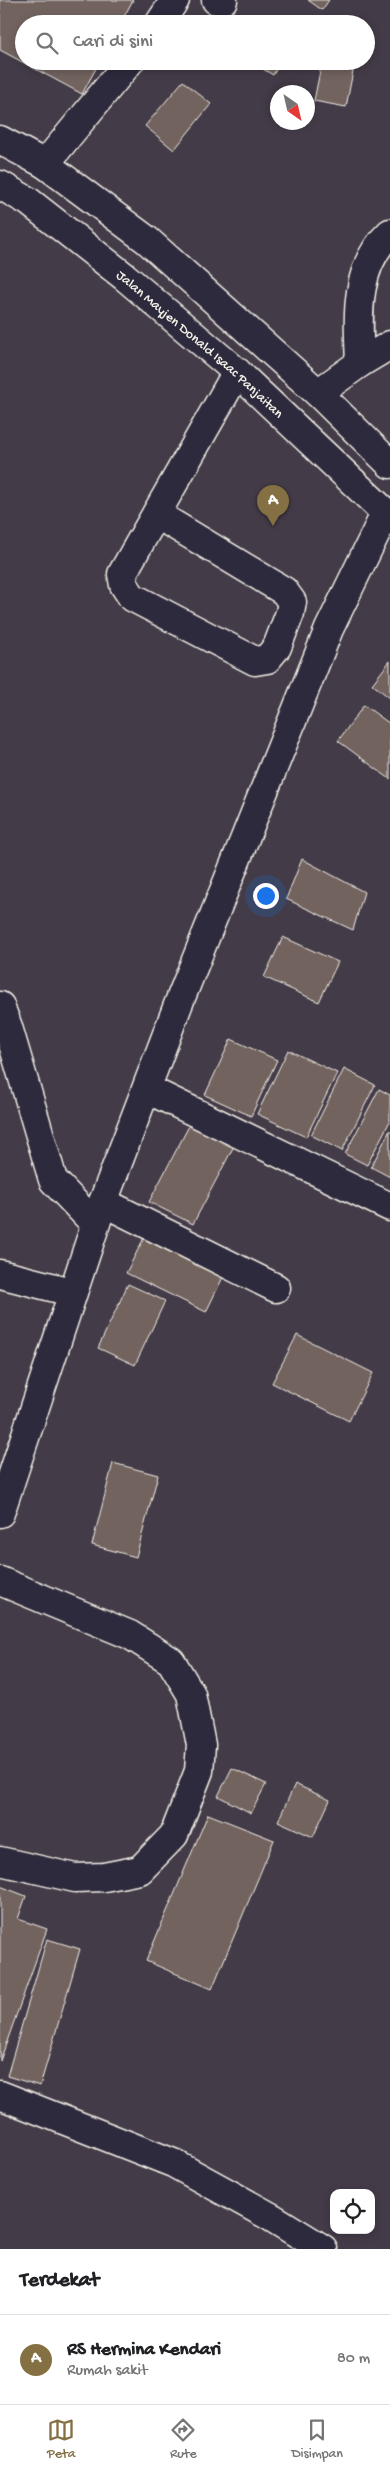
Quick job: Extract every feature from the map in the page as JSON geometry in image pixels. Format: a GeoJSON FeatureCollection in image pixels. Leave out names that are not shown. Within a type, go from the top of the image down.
{"type":"FeatureCollection","features":[{"type":"Feature","properties":{"kind":"main road"},"geometry":{"type":"LineString","coordinates":[[165,15],[174,0]]}},
{"type":"Feature","properties":{"kind":"main road"},"geometry":{"type":"LineString","coordinates":[[216,0],[223,0]]}},
{"type":"Feature","properties":{"kind":"main road"},"geometry":{"type":"LineString","coordinates":[[45,164],[75,125],[122,70]]}},
{"type":"Feature","properties":{"kind":"main road"},"geometry":{"type":"LineString","coordinates":[[0,140],[45,164],[147,240],[318,393],[390,464]]}},
{"type":"Feature","properties":{"kind":"main road","name":"Jalan Mayjen Donald Isaac Panjaitan"},"geometry":{"type":"LineString","coordinates":[[0,185],[28,201],[125,277],[236,372],[389,512]]}},
{"type":"Feature","properties":{"kind":"main road"},"geometry":{"type":"LineString","coordinates":[[360,363],[358,322],[362,276],[379,243],[390,232]]}},
{"type":"Feature","properties":{"kind":"main road"},"geometry":{"type":"LineString","coordinates":[[318,393],[360,363],[390,345]]}},
{"type":"Feature","properties":{"kind":"main road"},"geometry":{"type":"LineString","coordinates":[[156,514],[284,590],[292,602],[290,613],[277,647],[267,659],[255,661],[132,596],[124,585],[122,574],[236,372]]}},
{"type":"Feature","properties":{"kind":"main road"},"geometry":{"type":"LineString","coordinates":[[0,1513],[71,1292],[178,1005],[329,629],[389,512]]}},
{"type":"Feature","properties":{"kind":"main road"},"geometry":{"type":"LineString","coordinates":[[0,1006],[8,1027],[53,1180],[99,1213],[276,1288]]}},
{"type":"Feature","properties":{"kind":"main road"},"geometry":{"type":"LineString","coordinates":[[147,1089],[390,1207]]}},
{"type":"Feature","properties":{"kind":"main road"},"geometry":{"type":"LineString","coordinates":[[0,1274],[71,1292]]}},
{"type":"Feature","properties":{"kind":"main road"},"geometry":{"type":"LineString","coordinates":[[0,1580],[130,1635],[171,1661],[191,1694],[201,1745],[199,1771],[174,1834],[140,1870],[104,1877],[75,1878],[0,1861]]}},
{"type":"Feature","properties":{"kind":"main road"},"geometry":{"type":"LineString","coordinates":[[0,2095],[173,2163],[271,2217],[323,2249]]}},
{"type":"Feature","properties":{"kind":"building"},"geometry":{"type":"Polygon","coordinates":[[[0,0],[133,0],[125,15],[15,15],[15,58],[0,50],[0,0]]]}},
{"type":"Feature","properties":{"kind":"building"},"geometry":{"type":"Polygon","coordinates":[[[308,0],[329,0],[322,10],[308,0]]]}},
{"type":"Feature","properties":{"kind":"building"},"geometry":{"type":"Polygon","coordinates":[[[37,70],[95,70],[82,94],[37,70]]]}},
{"type":"Feature","properties":{"kind":"building"},"geometry":{"type":"Polygon","coordinates":[[[265,70],[276,70],[273,75],[265,70]]]}},
{"type":"Feature","properties":{"kind":"building"},"geometry":{"type":"Polygon","coordinates":[[[320,70],[353,70],[346,107],[315,101],[320,70]]]}},
{"type":"Feature","properties":{"kind":"building"},"geometry":{"type":"Polygon","coordinates":[[[183,81],[211,104],[174,150],[145,126],[183,81]]]}},
{"type":"Feature","properties":{"kind":"building"},"geometry":{"type":"Polygon","coordinates":[[[390,661],[390,698],[372,684],[390,661]]]}},
{"type":"Feature","properties":{"kind":"building"},"geometry":{"type":"Polygon","coordinates":[[[364,705],[390,724],[390,779],[338,741],[364,705]]]}},
{"type":"Feature","properties":{"kind":"building"},"geometry":{"type":"Polygon","coordinates":[[[302,859],[364,892],[353,930],[286,899],[302,859]]]}},
{"type":"Feature","properties":{"kind":"building"},"geometry":{"type":"Polygon","coordinates":[[[283,937],[338,962],[319,1002],[264,977],[283,937]]]}},
{"type":"Feature","properties":{"kind":"building"},"geometry":{"type":"Polygon","coordinates":[[[231,1039],[277,1060],[251,1116],[205,1095],[231,1039]]]}},
{"type":"Feature","properties":{"kind":"building"},"geometry":{"type":"Polygon","coordinates":[[[288,1050],[337,1073],[306,1137],[257,1114],[288,1050]]]}},
{"type":"Feature","properties":{"kind":"building"},"geometry":{"type":"Polygon","coordinates":[[[344,1069],[375,1085],[342,1151],[311,1135],[344,1069]]]}},
{"type":"Feature","properties":{"kind":"building"},"geometry":{"type":"Polygon","coordinates":[[[379,1089],[390,1095],[390,1121],[367,1165],[345,1154],[379,1089]]]}},
{"type":"Feature","properties":{"kind":"building"},"geometry":{"type":"Polygon","coordinates":[[[190,1124],[234,1146],[193,1224],[149,1202],[190,1124]]]}},
{"type":"Feature","properties":{"kind":"building"},"geometry":{"type":"Polygon","coordinates":[[[390,1130],[390,1177],[371,1167],[390,1130]]]}},
{"type":"Feature","properties":{"kind":"building"},"geometry":{"type":"Polygon","coordinates":[[[145,1236],[224,1275],[206,1312],[126,1273],[145,1236]]]}},
{"type":"Feature","properties":{"kind":"building"},"geometry":{"type":"Polygon","coordinates":[[[128,1284],[165,1301],[135,1365],[98,1348],[128,1284]]]}},
{"type":"Feature","properties":{"kind":"building"},"geometry":{"type":"Polygon","coordinates":[[[297,1335],[373,1373],[349,1421],[272,1383],[297,1335]]]}},
{"type":"Feature","properties":{"kind":"building"},"geometry":{"type":"Polygon","coordinates":[[[113,1463],[158,1475],[136,1557],[92,1545],[113,1463]]]}},
{"type":"Feature","properties":{"kind":"building"},"geometry":{"type":"Polygon","coordinates":[[[232,1768],[266,1784],[251,1813],[218,1796],[232,1768]]]}},
{"type":"Feature","properties":{"kind":"building"},"geometry":{"type":"Polygon","coordinates":[[[295,1784],[330,1800],[313,1837],[278,1821],[295,1784]]]}},
{"type":"Feature","properties":{"kind":"building"},"geometry":{"type":"Polygon","coordinates":[[[208,1814],[274,1840],[212,1989],[146,1961],[208,1814]]]}},
{"type":"Feature","properties":{"kind":"building"},"geometry":{"type":"Polygon","coordinates":[[[0,1886],[26,1896],[18,1919],[47,1929],[0,2061],[0,1886]]]}},
{"type":"Feature","properties":{"kind":"building"},"geometry":{"type":"Polygon","coordinates":[[[47,1939],[80,1949],[40,2086],[7,2076],[47,1939]]]}},
{"type":"Feature","properties":{"kind":"place","name":"RS Hermina Kendari"},"geometry":{"type":"Point","coordinates":[273,526]}}]}
